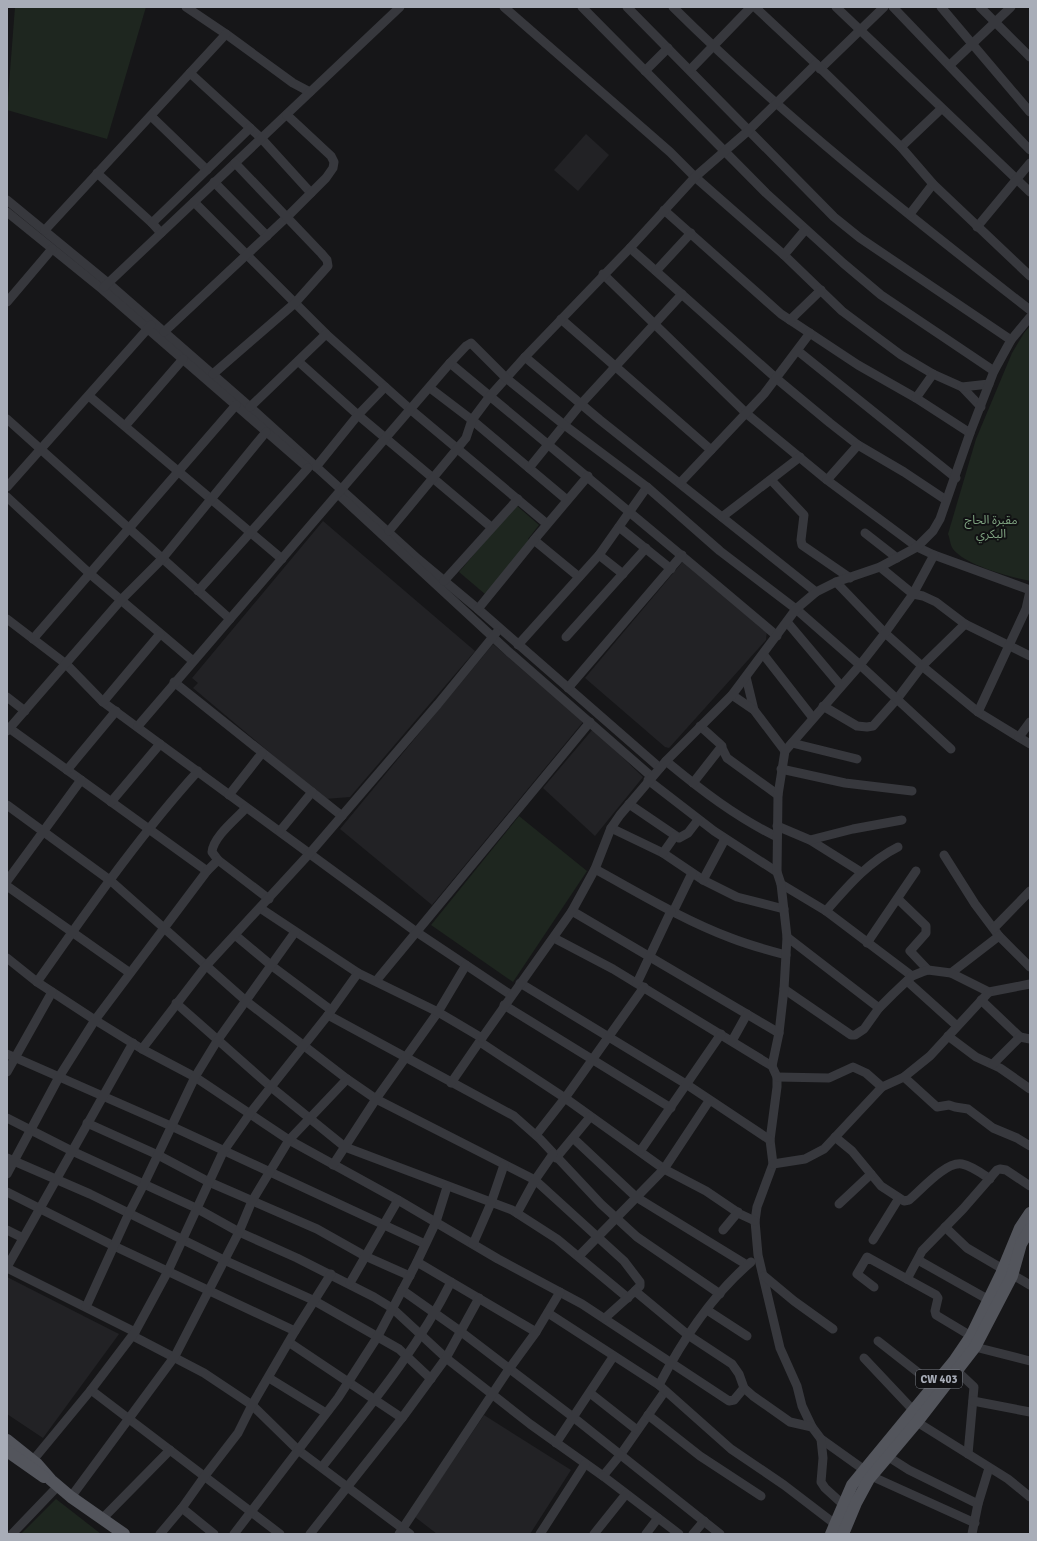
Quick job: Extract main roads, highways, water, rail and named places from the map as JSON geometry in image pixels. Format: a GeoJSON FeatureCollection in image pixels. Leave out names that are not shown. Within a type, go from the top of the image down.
{"type":"FeatureCollection","features":[{"type":"Feature","properties":{"kind":"main road","name":"CW 403"},"geometry":{"type":"LineString","coordinates":[[833,1529],[848,1508],[867,1473],[913,1410],[954,1361],[973,1342],[989,1300],[1008,1273],[1020,1228],[1030,1213]]}},
{"type":"Feature","properties":{"kind":"main road","name":"CW 403"},"geometry":{"type":"LineString","coordinates":[[867,1473],[887,1456],[917,1422],[957,1371],[1030,1229]]}},
{"type":"Feature","properties":{"kind":"main road"},"geometry":{"type":"LineString","coordinates":[[7,1440],[30,1463],[71,1497],[124,1534]]}},
{"type":"Feature","properties":{"kind":"main road"},"geometry":{"type":"LineString","coordinates":[[7,1450],[30,1463]]}},
{"type":"Feature","properties":{"kind":"main road","name":"CW 403"},"geometry":{"type":"LineString","coordinates":[[843,1534],[848,1508]]}},
{"type":"Feature","properties":{"kind":"park label","name":"مقبرة الحاج البكري"},"geometry":{"type":"Point","coordinates":[991,527]}}]}
